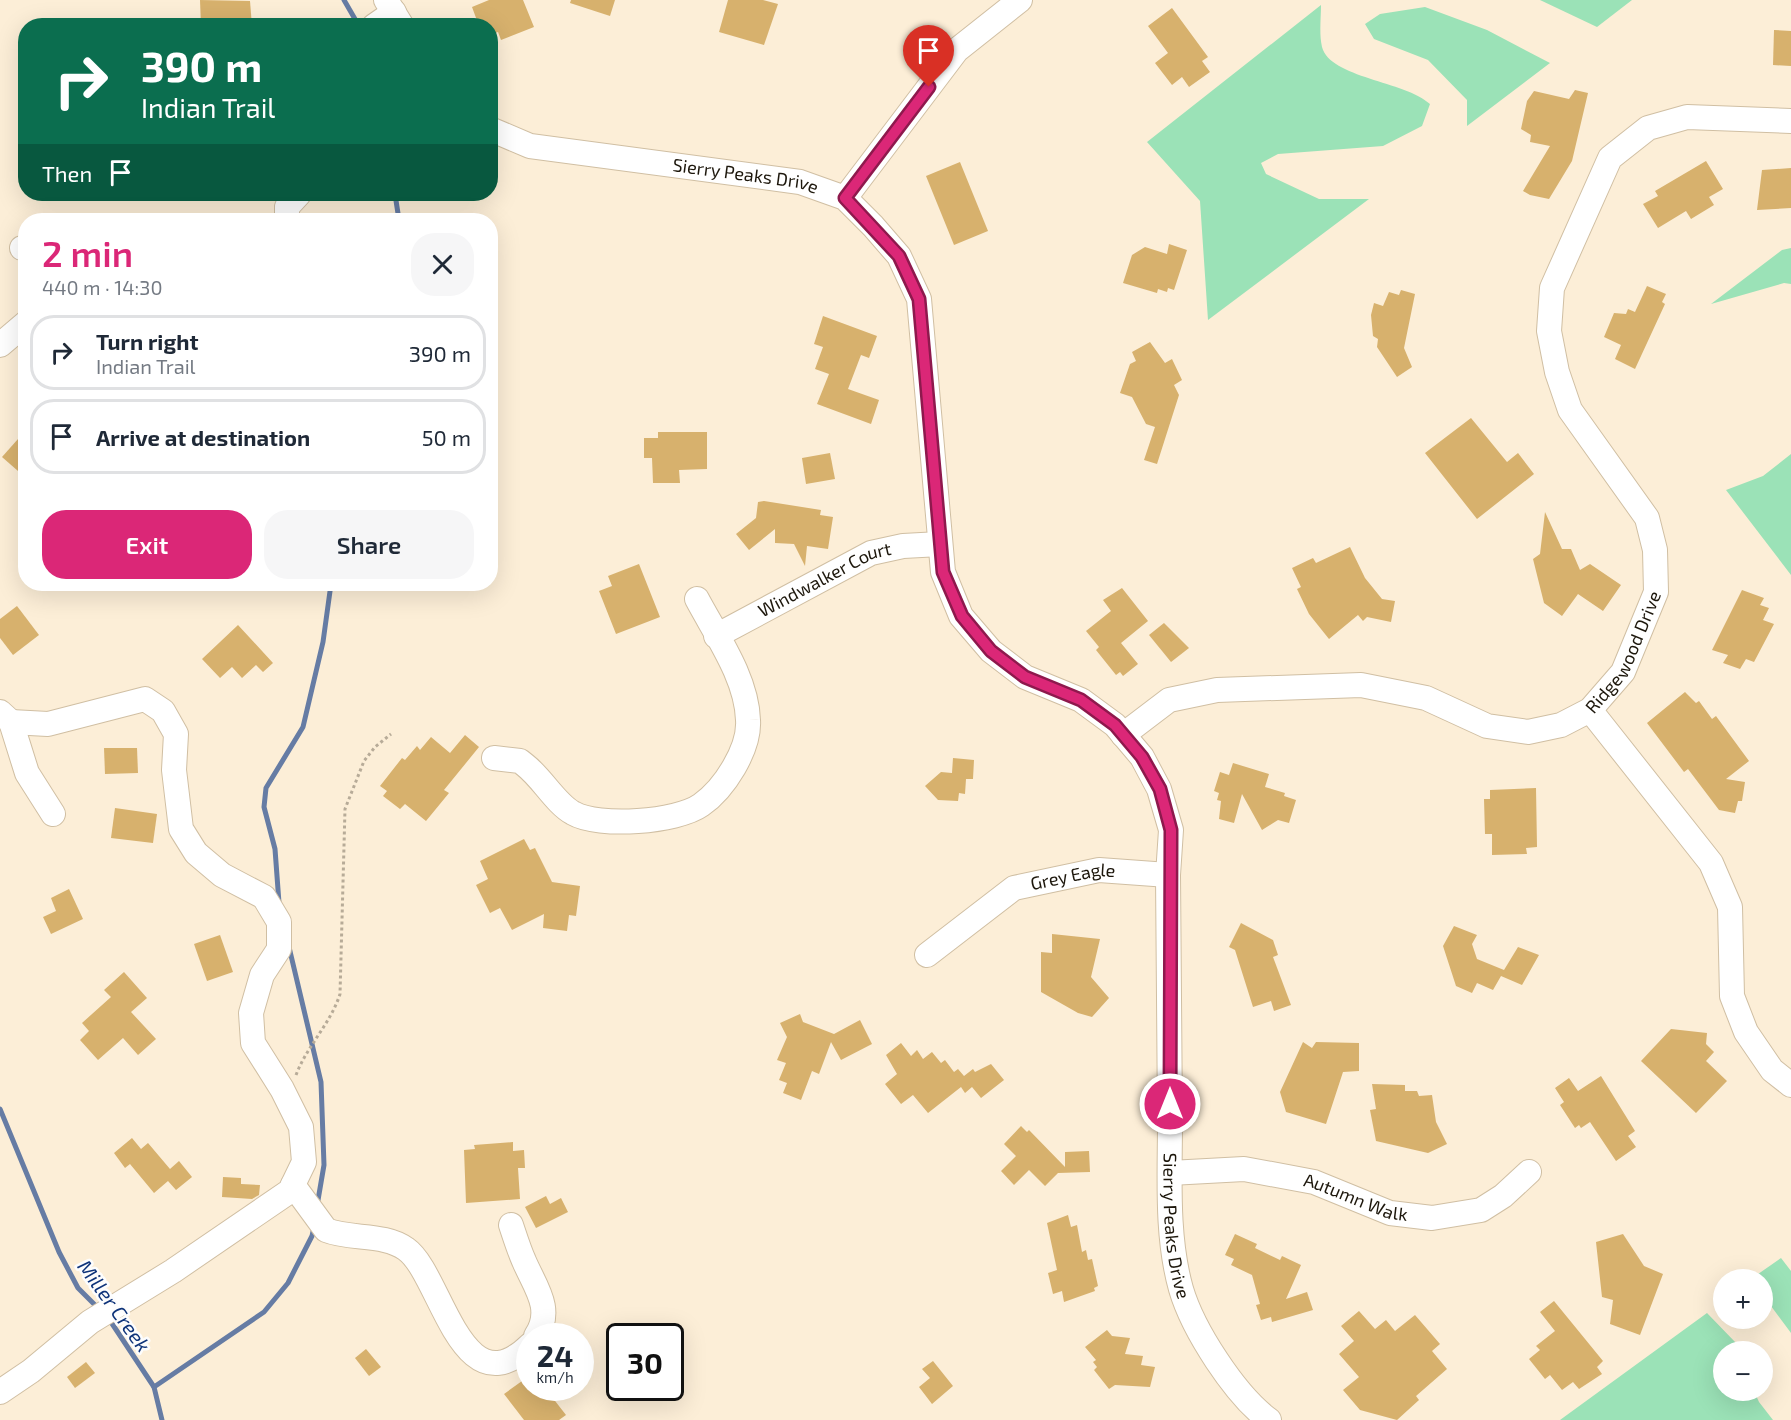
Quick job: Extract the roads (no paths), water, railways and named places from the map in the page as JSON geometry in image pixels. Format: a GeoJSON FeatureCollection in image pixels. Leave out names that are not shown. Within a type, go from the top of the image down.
{"type":"FeatureCollection","features":[{"type":"Feature","properties":{"kind":"street"},"geometry":{"type":"LineString","coordinates":[[845,198],[957,50],[1020,0]]}},
{"type":"Feature","properties":{"kind":"street","name":"Ridgewood Drive"},"geometry":{"type":"LineString","coordinates":[[1123,735],[1169,700],[1217,690],[1361,685],[1426,698],[1487,726],[1528,732],[1561,725],[1590,710],[1623,672],[1656,592],[1655,550],[1647,518],[1570,410],[1557,372],[1549,331],[1552,288],[1610,158],[1648,128],[1687,117],[1791,121]]}},
{"type":"Feature","properties":{"kind":"street","name":"Sierry Peaks Drive"},"geometry":{"type":"LineString","coordinates":[[498,132],[530,146],[800,182],[845,198],[899,256],[919,299],[943,572],[962,616],[991,651],[1025,677],[1081,700],[1123,735],[1142,757],[1160,789],[1171,830],[1168,875],[1170,1173],[1173,1245],[1181,1290],[1201,1336],[1226,1373],[1269,1420]]}},
{"type":"Feature","properties":{"kind":"street"},"geometry":{"type":"LineString","coordinates":[[0,345],[18,330]]}},
{"type":"Feature","properties":{"kind":"street","name":"Windwalker Court"},"geometry":{"type":"LineString","coordinates":[[716,636],[871,553],[903,546],[940,544]]}},
{"type":"Feature","properties":{"kind":"street"},"geometry":{"type":"LineString","coordinates":[[494,758],[520,761],[569,812],[580,817],[621,821],[687,812],[713,795],[729,773],[744,743],[748,714],[735,673],[697,599]]}},
{"type":"Feature","properties":{"kind":"street"},"geometry":{"type":"LineString","coordinates":[[0,1392],[31,1371],[90,1322],[174,1271],[290,1191],[304,1162],[301,1127],[254,1043],[251,1013],[262,975],[279,949],[279,922],[264,897],[222,875],[196,853],[181,829],[174,770],[176,734],[163,711],[146,699],[48,724],[5,717]]}},
{"type":"Feature","properties":{"kind":"street"},"geometry":{"type":"LineString","coordinates":[[1590,710],[1711,863],[1730,907],[1732,996],[1753,1042],[1772,1070],[1791,1085]]}},
{"type":"Feature","properties":{"kind":"street"},"geometry":{"type":"LineString","coordinates":[[5,717],[27,773],[53,814]]}},
{"type":"Feature","properties":{"kind":"street","name":"Grey Eagle"},"geometry":{"type":"LineString","coordinates":[[927,956],[1014,888],[1099,870],[1168,875]]}},
{"type":"Feature","properties":{"kind":"street","name":"Autumn Walk"},"geometry":{"type":"LineString","coordinates":[[1170,1173],[1244,1169],[1314,1182],[1390,1213],[1432,1218],[1481,1210],[1503,1196],[1529,1172]]}},
{"type":"Feature","properties":{"kind":"street"},"geometry":{"type":"LineString","coordinates":[[293,1185],[326,1230],[396,1244],[418,1259],[446,1317],[466,1347],[477,1356],[497,1361],[516,1355]]}},
{"type":"Feature","properties":{"kind":"street"},"geometry":{"type":"LineString","coordinates":[[511,1225],[523,1260],[544,1303],[542,1323]]}},
{"type":"Feature","properties":{"kind":"waterway"},"geometry":{"type":"LineString","coordinates":[[344,0],[354,18]]}},
{"type":"Feature","properties":{"kind":"waterway"},"geometry":{"type":"LineString","coordinates":[[396,201],[398,213]]}},
{"type":"Feature","properties":{"kind":"waterway"},"geometry":{"type":"LineString","coordinates":[[279,903],[275,849],[264,807],[266,788],[303,727],[323,642],[330,591]]}},
{"type":"Feature","properties":{"kind":"waterway"},"geometry":{"type":"LineString","coordinates":[[289,947],[321,1082],[324,1165],[317,1206]]}},
{"type":"Feature","properties":{"kind":"waterway","name":"Miller Creek"},"geometry":{"type":"LineString","coordinates":[[0,1109],[59,1252],[78,1288],[100,1310]]}},
{"type":"Feature","properties":{"kind":"waterway"},"geometry":{"type":"LineString","coordinates":[[154,1387],[264,1312],[288,1283],[312,1236],[314,1227]]}},
{"type":"Feature","properties":{"kind":"waterway","name":"Miller Creek"},"geometry":{"type":"LineString","coordinates":[[109,1319],[154,1387],[162,1420]]}}]}
